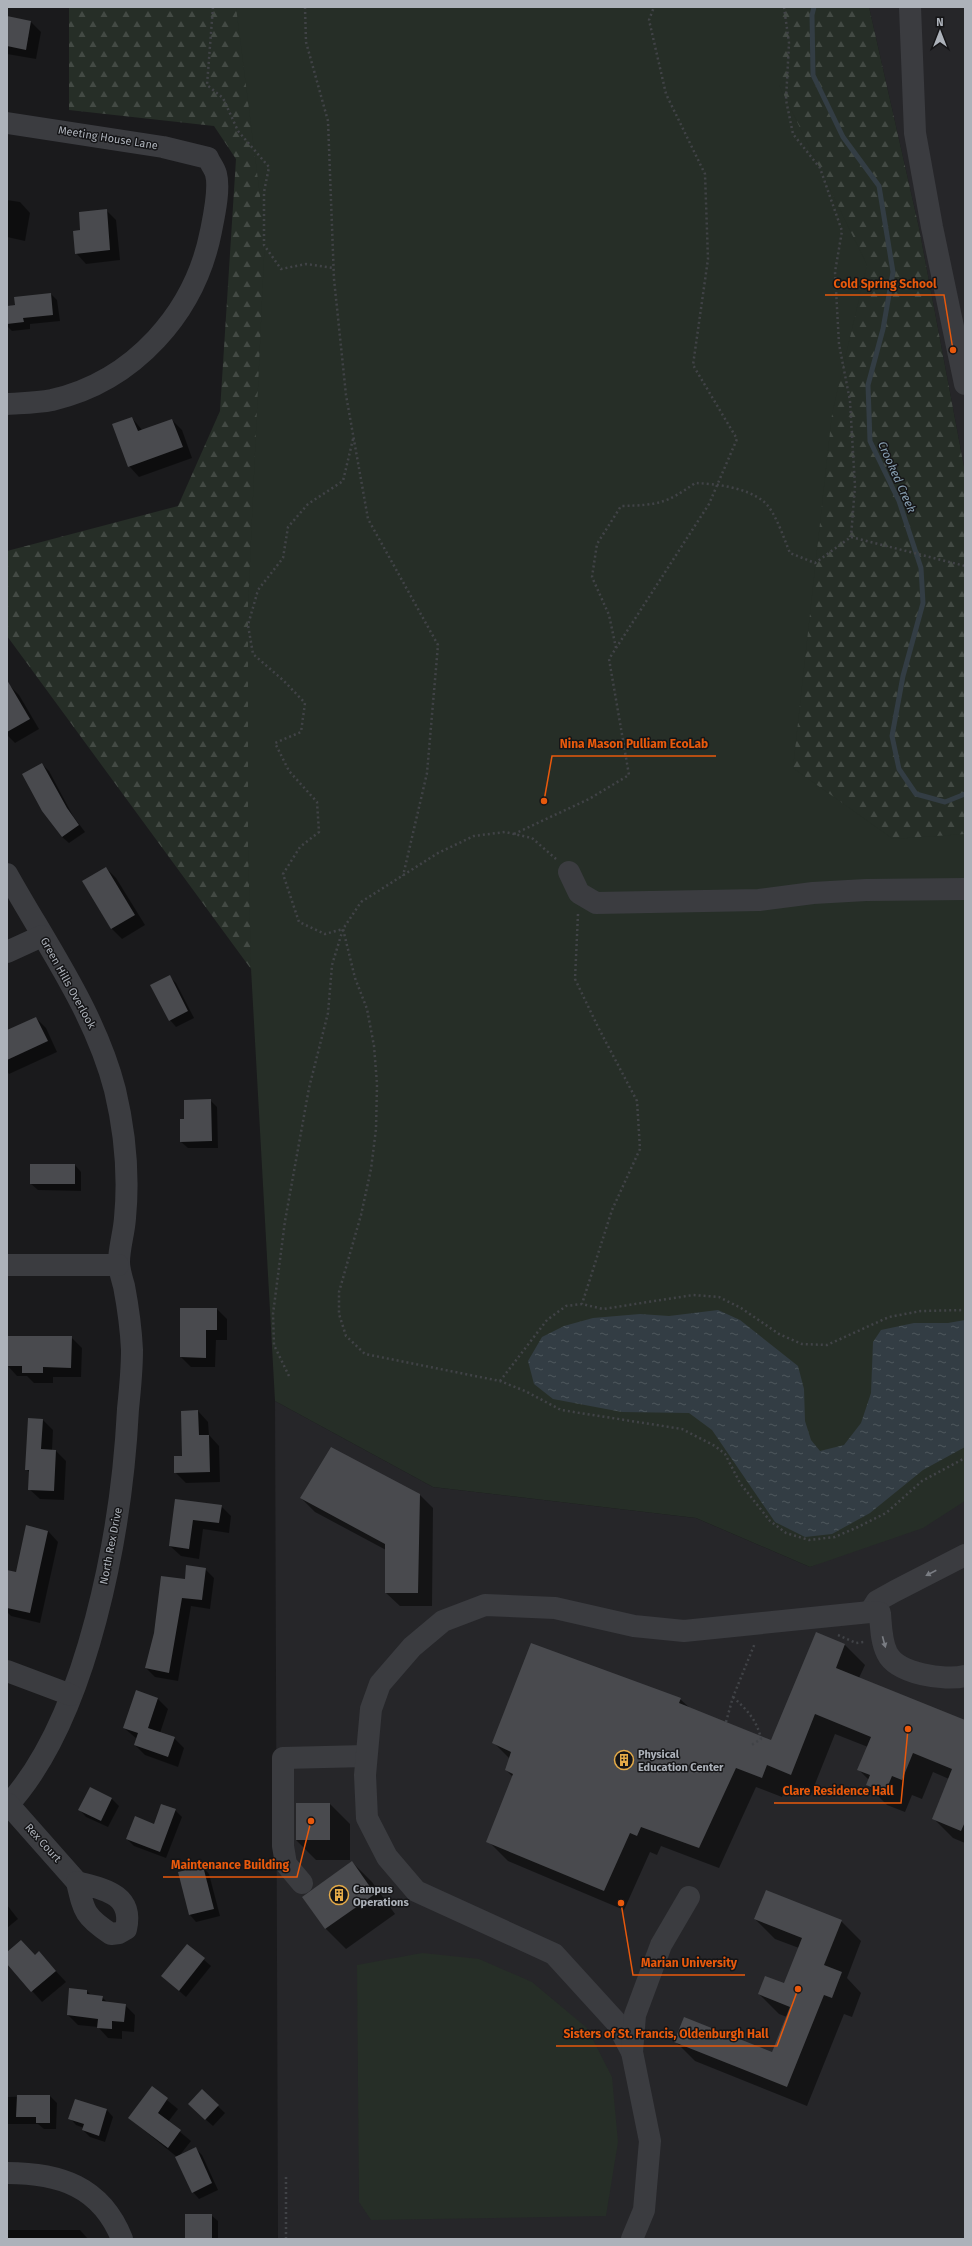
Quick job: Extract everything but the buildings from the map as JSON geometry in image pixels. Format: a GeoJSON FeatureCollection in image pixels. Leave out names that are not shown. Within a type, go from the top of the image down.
{"type":"FeatureCollection","features":[{"type":"Feature","properties":{"kind":"street"},"geometry":{"type":"LineString","coordinates":[[910,7],[915,132],[932,227],[965,384]]}},
{"type":"Feature","properties":{"kind":"street","name":"Meeting House Lane"},"geometry":{"type":"LineString","coordinates":[[7,123],[163,147],[208,158],[216,174],[214,213],[206,250],[188,294],[163,332],[129,364],[89,388],[52,400],[7,404]]}},
{"type":"Feature","properties":{"kind":"street"},"geometry":{"type":"LineString","coordinates":[[569,872],[579,893],[596,903],[759,900],[813,893],[866,890],[965,889]]}},
{"type":"Feature","properties":{"kind":"street","name":"Green Hills Overlook"},"geometry":{"type":"LineString","coordinates":[[7,874],[93,1026],[115,1092],[123,1131],[126,1177],[125,1217],[118,1265]]}},
{"type":"Feature","properties":{"kind":"street"},"geometry":{"type":"LineString","coordinates":[[7,952],[42,936]]}},
{"type":"Feature","properties":{"kind":"street"},"geometry":{"type":"LineString","coordinates":[[7,1264],[118,1265]]}},
{"type":"Feature","properties":{"kind":"street","name":"North Rex Drive"},"geometry":{"type":"LineString","coordinates":[[7,1805],[32,1774],[45,1754],[62,1719],[86,1649],[104,1582],[115,1528],[124,1467],[132,1350],[128,1311],[118,1265]]}},
{"type":"Feature","properties":{"kind":"street"},"geometry":{"type":"LineString","coordinates":[[870,1612],[877,1601],[965,1555]]}},
{"type":"Feature","properties":{"kind":"street"},"geometry":{"type":"LineString","coordinates":[[632,2052],[616,2022],[554,1954],[416,1891],[387,1857],[366,1818],[366,1756],[371,1709],[380,1684],[412,1647],[444,1621],[485,1605],[555,1608],[634,1626],[684,1632],[870,1612],[880,1613],[882,1636],[887,1654],[908,1671],[952,1679],[965,1676]]}},
{"type":"Feature","properties":{"kind":"street"},"geometry":{"type":"LineString","coordinates":[[7,1671],[71,1695]]}},
{"type":"Feature","properties":{"kind":"street"},"geometry":{"type":"LineString","coordinates":[[302,1883],[286,1864],[283,1846],[283,1758],[366,1756]]}},
{"type":"Feature","properties":{"kind":"street","name":"Rex Court"},"geometry":{"type":"LineString","coordinates":[[7,1805],[77,1882]]}},
{"type":"Feature","properties":{"kind":"street"},"geometry":{"type":"LineString","coordinates":[[632,2239],[644,2210],[650,2141],[632,2052],[635,2015],[661,1945],[688,1897]]}},
{"type":"Feature","properties":{"kind":"street"},"geometry":{"type":"LineString","coordinates":[[7,2173],[34,2173],[51,2176],[66,2181],[93,2198],[109,2214],[122,2239]]}},
{"type":"Feature","properties":{"kind":"path"},"geometry":{"type":"LineString","coordinates":[[213,7],[207,85],[223,98],[238,131],[269,167],[264,192],[264,245],[281,269],[306,264],[333,268]]}},
{"type":"Feature","properties":{"kind":"path"},"geometry":{"type":"LineString","coordinates":[[305,7],[306,42],[328,121],[333,268],[346,395],[368,519],[438,645],[427,773],[403,876]]}},
{"type":"Feature","properties":{"kind":"path"},"geometry":{"type":"LineString","coordinates":[[514,834],[589,799],[629,775],[609,659],[709,504],[737,439],[693,365],[708,259],[705,174],[666,94],[648,20],[654,7]]}},
{"type":"Feature","properties":{"kind":"path"},"geometry":{"type":"LineString","coordinates":[[616,648],[609,615],[592,577],[597,544],[621,506],[649,506],[673,499],[695,483],[718,484],[745,492],[764,501],[774,517],[790,553],[815,563],[851,537],[855,486],[850,402],[839,344],[835,272],[842,231],[820,168],[793,134],[786,100],[789,43],[784,7]]}},
{"type":"Feature","properties":{"kind":"path"},"geometry":{"type":"LineString","coordinates":[[343,929],[326,934],[299,922],[283,874],[300,847],[319,832],[317,802],[289,771],[275,743],[301,732],[305,703],[284,681],[253,654],[248,625],[258,590],[283,558],[288,527],[308,504],[343,481],[354,439]]}},
{"type":"Feature","properties":{"kind":"path"},"geometry":{"type":"LineString","coordinates":[[851,537],[965,566]]}},
{"type":"Feature","properties":{"kind":"path"},"geometry":{"type":"LineString","coordinates":[[289,1376],[274,1345],[274,1306],[285,1221],[309,1088],[328,1013],[332,966],[343,929],[361,902],[438,853],[474,836],[505,832],[532,838],[569,872]]}},
{"type":"Feature","properties":{"kind":"path"},"geometry":{"type":"LineString","coordinates":[[579,893],[575,979],[637,1101],[640,1149],[612,1210],[582,1304]]}},
{"type":"Feature","properties":{"kind":"path"},"geometry":{"type":"LineString","coordinates":[[343,929],[354,978],[366,1009],[374,1046],[377,1084],[376,1129],[371,1169],[361,1215],[339,1292],[339,1314],[346,1336],[365,1354],[500,1380],[561,1410],[682,1429],[715,1446],[725,1454],[740,1483],[770,1521],[786,1533],[809,1540],[835,1537],[858,1528],[886,1512],[922,1481],[965,1458]]}},
{"type":"Feature","properties":{"kind":"path"},"geometry":{"type":"LineString","coordinates":[[500,1380],[546,1320],[566,1306],[582,1304],[603,1309],[693,1295],[719,1297],[741,1308],[779,1334],[796,1342],[802,1344],[827,1345],[889,1317],[921,1311],[965,1310]]}},
{"type":"Feature","properties":{"kind":"path"},"geometry":{"type":"LineString","coordinates":[[834,1634],[856,1643],[867,1642]]}},
{"type":"Feature","properties":{"kind":"path"},"geometry":{"type":"LineString","coordinates":[[726,1722],[733,1698],[756,1642]]}},
{"type":"Feature","properties":{"kind":"path"},"geometry":{"type":"LineString","coordinates":[[733,1698],[752,1714],[759,1730],[761,1739],[750,1746]]}},
{"type":"Feature","properties":{"kind":"path"},"geometry":{"type":"LineString","coordinates":[[286,2177],[286,2239]]}},
{"type":"Feature","properties":{"kind":"shaded area"},"geometry":{"type":"Polygon","coordinates":[[[869,7],[965,7],[965,472],[919,228],[869,7]]]}},
{"type":"Feature","properties":{"kind":"shaded area"},"geometry":{"type":"Polygon","coordinates":[[[275,1401],[433,1487],[696,1518],[810,1567],[965,1501],[965,2239],[278,2239],[275,1401]]]}},
{"type":"Feature","properties":{"kind":"green space"},"geometry":{"type":"Polygon","coordinates":[[[69,7],[869,7],[919,228],[965,472],[965,894],[251,969],[7,636],[7,551],[178,506],[220,411],[236,159],[214,126],[69,110],[69,7]]]}},
{"type":"Feature","properties":{"kind":"green space"},"geometry":{"type":"Polygon","coordinates":[[[236,7],[779,7],[779,85],[867,265],[832,414],[793,768],[893,839],[965,834],[965,1501],[923,1528],[810,1567],[696,1518],[433,1487],[275,1401],[251,969],[248,844],[248,606],[265,235],[236,7]]]}},
{"type":"Feature","properties":{"kind":"green space"},"geometry":{"type":"Polygon","coordinates":[[[422,1953],[479,1959],[532,1982],[587,2028],[612,2077],[618,2142],[606,2216],[371,2220],[359,2202],[357,1965],[422,1953]]]}},
{"type":"Feature","properties":{"kind":"water"},"geometry":{"type":"Polygon","coordinates":[[[718,1310],[740,1320],[798,1366],[804,1389],[805,1421],[811,1440],[820,1451],[844,1445],[861,1423],[871,1393],[873,1342],[881,1330],[914,1323],[948,1323],[965,1320],[965,1447],[923,1470],[870,1513],[832,1534],[805,1537],[775,1522],[712,1430],[689,1413],[622,1412],[553,1399],[534,1384],[528,1361],[542,1337],[564,1326],[593,1318],[640,1314],[669,1316],[718,1310]]]}},
{"type":"Feature","properties":{"kind":"waterway","name":"Crooked Creek"},"geometry":{"type":"LineString","coordinates":[[814,7],[812,15],[813,75],[843,137],[879,186],[893,272],[883,329],[868,385],[870,441],[899,501],[921,568],[923,603],[903,676],[892,736],[899,769],[916,794],[945,802],[965,794]]}},
{"type":"Feature","properties":{"kind":"place","name":"Cold Spring School"},"geometry":{"type":"Point","coordinates":[953,350]}},
{"type":"Feature","properties":{"kind":"place","name":"Nina Mason Pulliam EcoLab"},"geometry":{"type":"Point","coordinates":[544,801]}},
{"type":"Feature","properties":{"kind":"place","name":"Clare Residence Hall"},"geometry":{"type":"Point","coordinates":[908,1729]}},
{"type":"Feature","properties":{"kind":"place","name":"Physical Education Center"},"geometry":{"type":"Point","coordinates":[624,1760]}},
{"type":"Feature","properties":{"kind":"place","name":"Maintenance Building"},"geometry":{"type":"Point","coordinates":[311,1821]}},
{"type":"Feature","properties":{"kind":"place","name":"Campus Operations"},"geometry":{"type":"Point","coordinates":[339,1895]}},
{"type":"Feature","properties":{"kind":"place","name":"Marian University"},"geometry":{"type":"Point","coordinates":[621,1903]}},
{"type":"Feature","properties":{"kind":"place","name":"Sisters of St. Francis, Oldenburgh Hall"},"geometry":{"type":"Point","coordinates":[798,1989]}}]}
